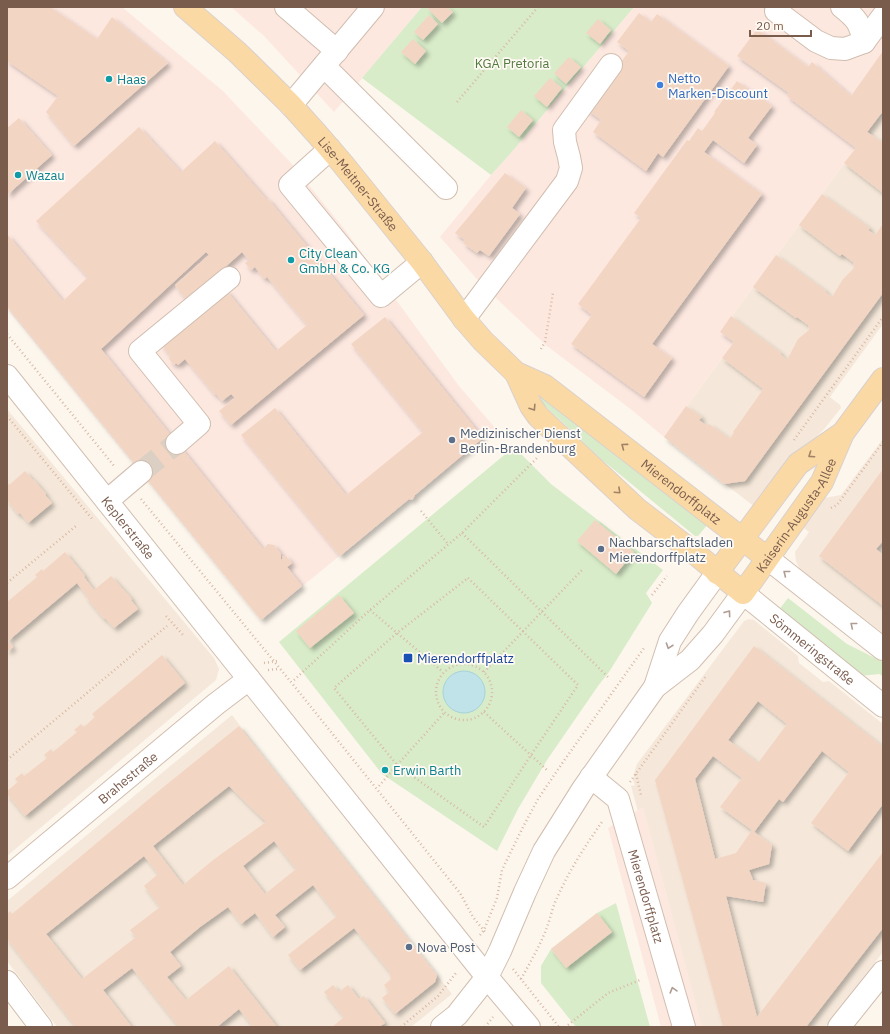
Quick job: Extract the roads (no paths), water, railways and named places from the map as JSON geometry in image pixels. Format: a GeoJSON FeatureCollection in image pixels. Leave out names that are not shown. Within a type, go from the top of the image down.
{"type":"FeatureCollection","features":[{"type":"Feature","properties":{"kind":"main road","name":"Lise-Meitner-Straße"},"geometry":{"type":"LineString","coordinates":[[185,7],[237,52],[291,105],[330,149],[422,262],[464,319],[483,341],[516,373],[545,386],[576,410]]}},
{"type":"Feature","properties":{"kind":"main road","name":"Lise-Meitner-Straße"},"geometry":{"type":"LineString","coordinates":[[516,373],[531,406],[538,416],[637,509],[697,555],[717,573]]}},
{"type":"Feature","properties":{"kind":"main road","name":"Kaiserin-Augusta-Allee"},"geometry":{"type":"LineString","coordinates":[[742,593],[822,482],[843,433],[883,379]]}},
{"type":"Feature","properties":{"kind":"main road","name":"Mierendorffplatz"},"geometry":{"type":"LineString","coordinates":[[576,410],[767,558]]}},
{"type":"Feature","properties":{"kind":"main road","name":"Kaiserin-Augusta-Allee"},"geometry":{"type":"LineString","coordinates":[[717,573],[798,464],[843,433]]}},
{"type":"Feature","properties":{"kind":"main road"},"geometry":{"type":"LineString","coordinates":[[717,573],[742,593]]}},
{"type":"Feature","properties":{"kind":"street"},"geometry":{"type":"LineString","coordinates":[[286,7],[446,188]]}},
{"type":"Feature","properties":{"kind":"street"},"geometry":{"type":"LineString","coordinates":[[291,105],[373,7]]}},
{"type":"Feature","properties":{"kind":"street"},"geometry":{"type":"LineString","coordinates":[[780,7],[776,11],[816,41],[831,48],[845,49],[864,42],[883,16]]}},
{"type":"Feature","properties":{"kind":"street"},"geometry":{"type":"LineString","coordinates":[[842,7],[852,15],[861,27],[864,42]]}},
{"type":"Feature","properties":{"kind":"street"},"geometry":{"type":"LineString","coordinates":[[464,319],[567,181],[571,168],[564,130],[611,65]]}},
{"type":"Feature","properties":{"kind":"street"},"geometry":{"type":"LineString","coordinates":[[330,149],[290,185],[381,296],[422,262]]}},
{"type":"Feature","properties":{"kind":"street"},"geometry":{"type":"LineString","coordinates":[[177,443],[200,424],[140,352],[229,278]]}},
{"type":"Feature","properties":{"kind":"street","name":"Keplerstraße"},"geometry":{"type":"LineString","coordinates":[[7,376],[249,679]]}},
{"type":"Feature","properties":{"kind":"street"},"geometry":{"type":"LineString","coordinates":[[107,501],[141,472]]}},
{"type":"Feature","properties":{"kind":"street"},"geometry":{"type":"LineString","coordinates":[[767,558],[883,650]]}},
{"type":"Feature","properties":{"kind":"street"},"geometry":{"type":"LineString","coordinates":[[656,687],[670,641],[717,573]]}},
{"type":"Feature","properties":{"kind":"street"},"geometry":{"type":"LineString","coordinates":[[442,1027],[461,1010],[487,977],[544,851],[579,794],[656,687],[690,660],[713,634],[742,593]]}},
{"type":"Feature","properties":{"kind":"street","name":"Sömmeringstraße"},"geometry":{"type":"LineString","coordinates":[[742,593],[883,706]]}},
{"type":"Feature","properties":{"kind":"street"},"geometry":{"type":"LineString","coordinates":[[249,679],[487,977],[529,1027]]}},
{"type":"Feature","properties":{"kind":"street","name":"Brahestraße"},"geometry":{"type":"LineString","coordinates":[[7,878],[216,704],[249,679]]}},
{"type":"Feature","properties":{"kind":"street","name":"Mierendorffplatz"},"geometry":{"type":"LineString","coordinates":[[591,777],[618,799],[684,1027]]}},
{"type":"Feature","properties":{"kind":"street"},"geometry":{"type":"LineString","coordinates":[[839,1027],[883,972]]}},
{"type":"Feature","properties":{"kind":"street"},"geometry":{"type":"LineString","coordinates":[[7,982],[41,1027]]}},
{"type":"Feature","properties":{"kind":"water"},"geometry":{"type":"Polygon","coordinates":[[[460,671],[468,671],[476,674],[482,680],[485,692],[482,704],[476,710],[468,713],[460,713],[452,710],[446,704],[443,696],[443,688],[446,680],[452,674],[460,671]]]}},
{"type":"Feature","properties":{"kind":"tunnel"},"geometry":{"type":"LineString","coordinates":[[141,472],[177,443]]}},
{"type":"Feature","properties":{"kind":"place","name":"Haas"},"geometry":{"type":"Point","coordinates":[109,79]}},
{"type":"Feature","properties":{"kind":"place","name":"Netto Marken-Discount"},"geometry":{"type":"Point","coordinates":[660,85]}},
{"type":"Feature","properties":{"kind":"place","name":"Wazau"},"geometry":{"type":"Point","coordinates":[18,175]}},
{"type":"Feature","properties":{"kind":"place","name":"City Clean GmbH & Co. KG"},"geometry":{"type":"Point","coordinates":[291,260]}},
{"type":"Feature","properties":{"kind":"place","name":"Medizinischer Dienst Berlin-Brandenburg"},"geometry":{"type":"Point","coordinates":[452,440]}},
{"type":"Feature","properties":{"kind":"place","name":"Nachbarschaftsladen Mierendorffplatz"},"geometry":{"type":"Point","coordinates":[601,549]}},
{"type":"Feature","properties":{"kind":"place","name":"Mierendorffplatz"},"geometry":{"type":"Point","coordinates":[408,658]}},
{"type":"Feature","properties":{"kind":"place","name":"Erwin Barth"},"geometry":{"type":"Point","coordinates":[385,770]}},
{"type":"Feature","properties":{"kind":"place","name":"Nova Post"},"geometry":{"type":"Point","coordinates":[409,947]}},
{"type":"Feature","properties":{"kind":"park label","name":"KGA Pretoria"},"geometry":{"type":"Point","coordinates":[512,63]}}]}
